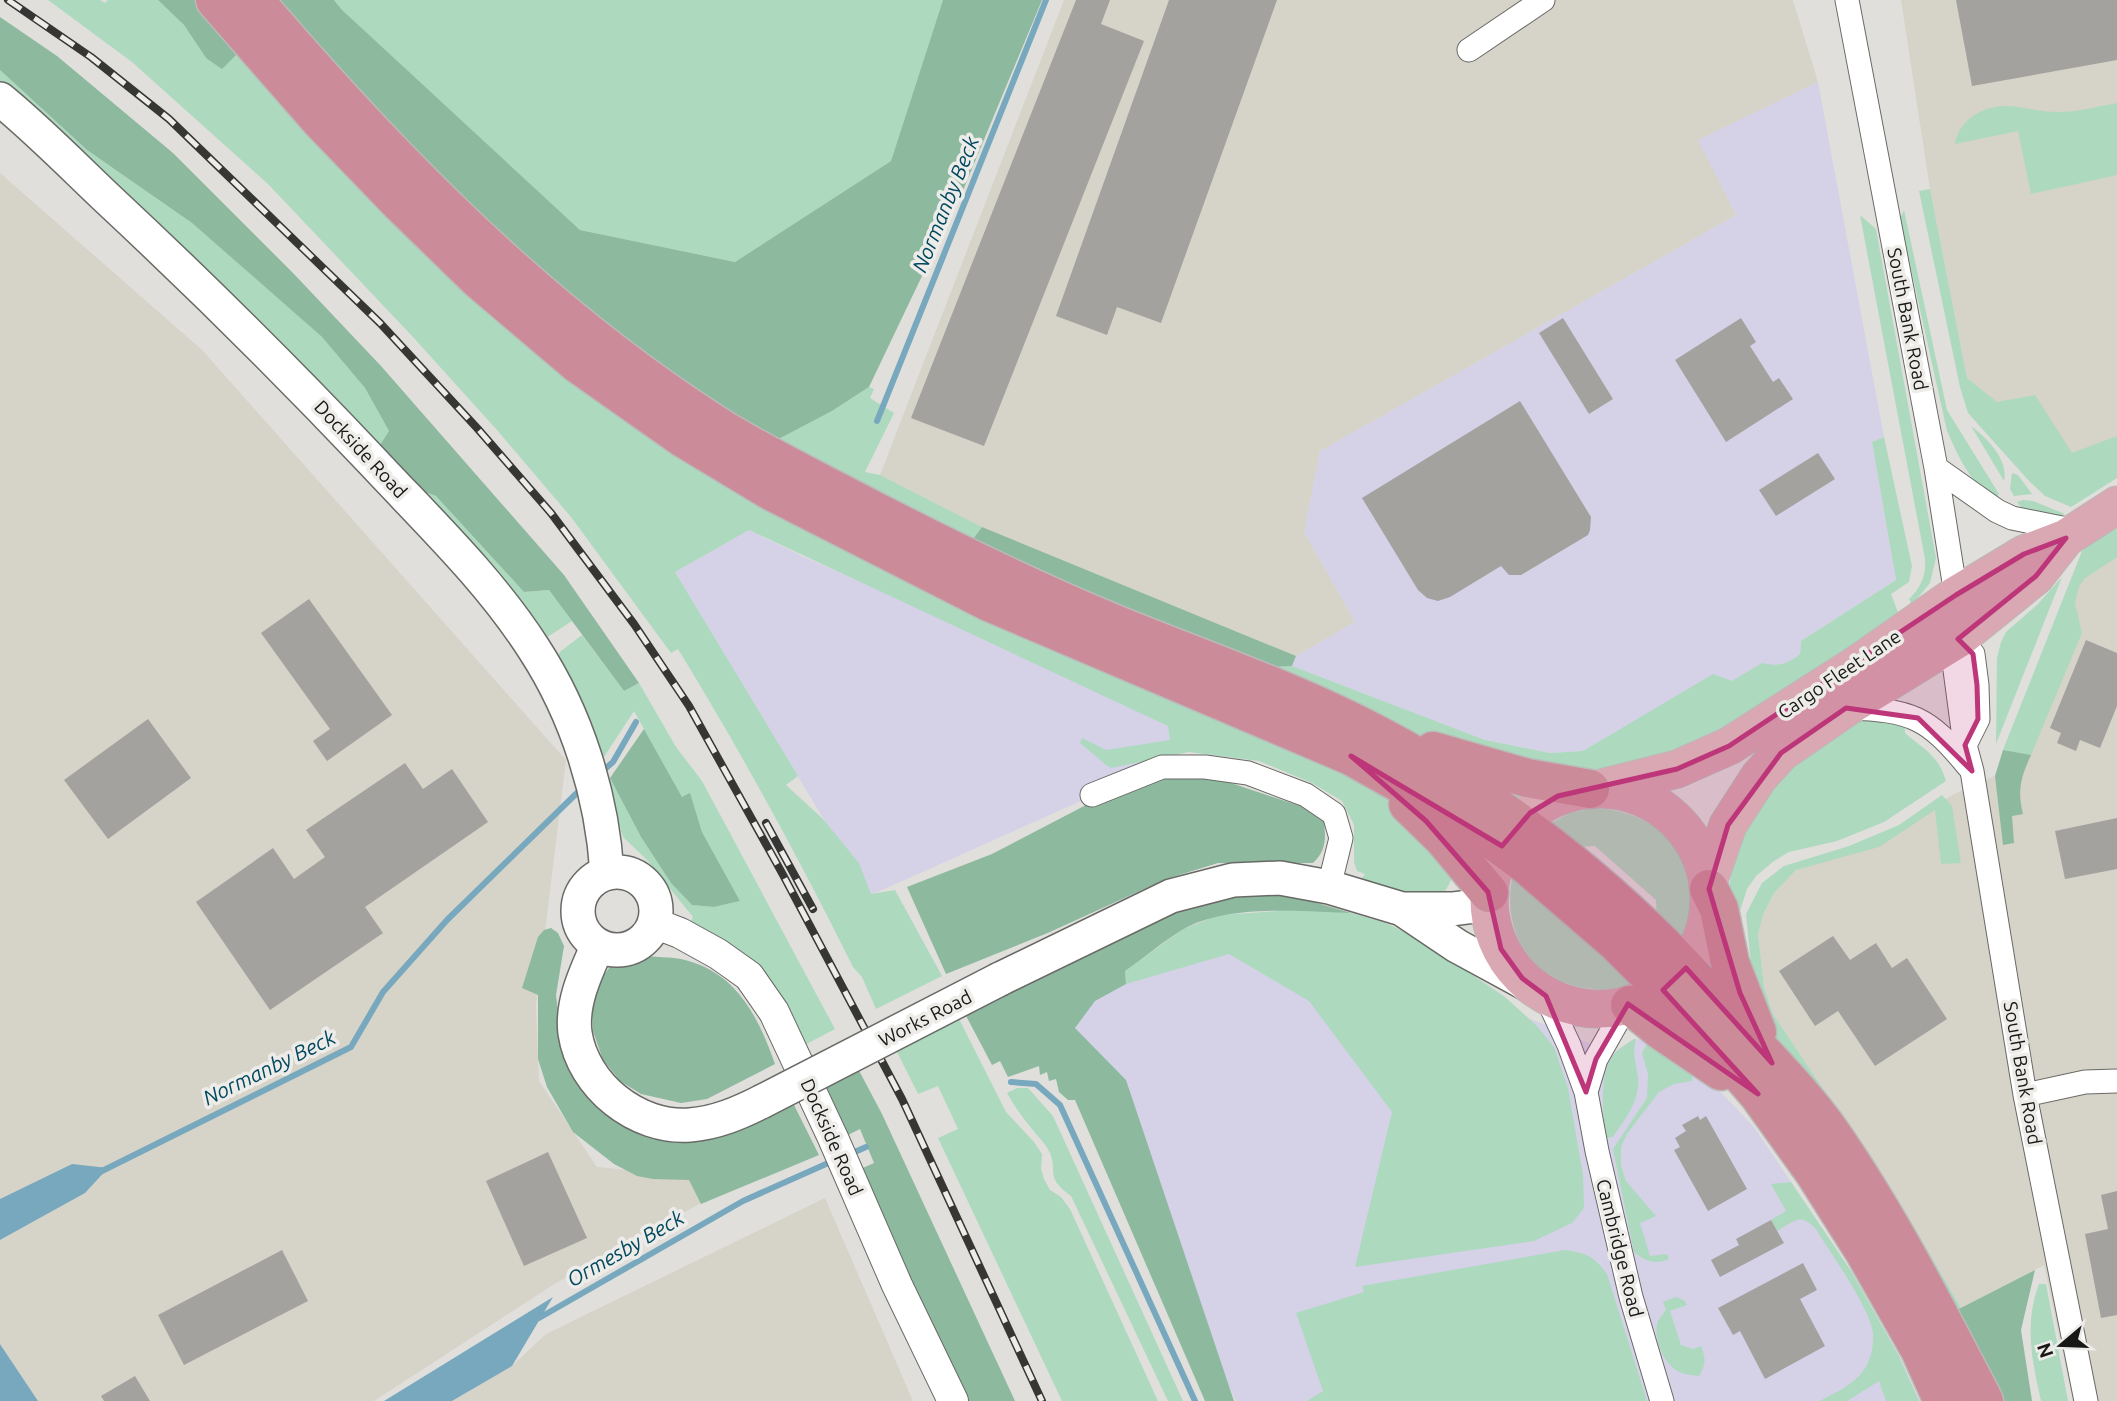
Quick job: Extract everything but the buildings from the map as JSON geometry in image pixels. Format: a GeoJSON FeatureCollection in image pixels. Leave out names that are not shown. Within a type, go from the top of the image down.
{"type":"FeatureCollection","features":[{"type":"Feature","properties":{"kind":"highway"},"geometry":{"type":"LineString","coordinates":[[215,0],[329,130],[478,279],[578,364],[683,438],[771,491],[989,602],[1364,745],[1595,789]]}},
{"type":"Feature","properties":{"kind":"highway"},"geometry":{"type":"LineString","coordinates":[[254,0],[379,139],[450,212],[526,282],[610,350],[716,425],[900,524],[1018,581],[1331,712],[1364,745],[1465,820],[1510,835],[1573,902],[1617,943],[1651,992],[1695,1021],[1828,1129],[1906,1252],[1984,1401]]}},
{"type":"Feature","properties":{"kind":"highway"},"geometry":{"type":"LineString","coordinates":[[1364,745],[1387,790],[1410,805],[1426,821],[1489,895]]}},
{"type":"Feature","properties":{"kind":"highway"},"geometry":{"type":"LineString","coordinates":[[1708,886],[1719,909],[1727,953],[1765,1079],[1814,1172],[1864,1251],[1920,1350],[1943,1401]]}},
{"type":"Feature","properties":{"kind":"main road","name":"Dockside Road"},"geometry":{"type":"LineString","coordinates":[[0,99],[140,229],[300,385],[443,537],[509,612],[535,650],[566,707],[596,795],[605,839],[607,873]]}},
{"type":"Feature","properties":{"kind":"main road","name":"Cargo Fleet Lane"},"geometry":{"type":"LineString","coordinates":[[1510,835],[1543,803],[1573,791],[1595,789],[1677,769],[1729,746],[1856,665],[1956,595],[2024,554],[2072,534],[2117,505]]}},
{"type":"Feature","properties":{"kind":"main road","name":"Cargo Fleet Lane"},"geometry":{"type":"LineString","coordinates":[[1708,886],[1728,825],[1759,777],[1781,753],[1846,708],[1958,639],[2036,576],[2072,534]]}},
{"type":"Feature","properties":{"kind":"main road"},"geometry":{"type":"LineString","coordinates":[[1510,835],[1491,877],[1489,895],[1494,933],[1501,949],[1522,978],[1541,992],[1577,1007],[1602,1009],[1651,992],[1697,950],[1709,910],[1704,864],[1696,846],[1672,816],[1639,796],[1595,789]]}},
{"type":"Feature","properties":{"kind":"main road"},"geometry":{"type":"LineString","coordinates":[[622,872],[639,879],[650,890],[656,904],[654,923],[647,937],[637,945],[622,950],[609,950],[598,946],[585,934],[578,911],[580,898],[588,885],[607,873],[622,872]]}},
{"type":"Feature","properties":{"kind":"main road","name":"Works Road"},"geometry":{"type":"LineString","coordinates":[[598,946],[577,1000],[575,1032],[584,1063],[600,1086],[617,1102],[642,1117],[663,1124],[690,1125],[717,1121],[743,1112],[1000,979],[1171,896],[1233,880],[1280,878],[1329,887],[1402,909],[1468,907],[1489,895]]}},
{"type":"Feature","properties":{"kind":"main road","name":"Works Road"},"geometry":{"type":"LineString","coordinates":[[1402,909],[1457,946],[1541,992]]}},
{"type":"Feature","properties":{"kind":"street"},"geometry":{"type":"LineString","coordinates":[[1469,50],[1543,0]]}},
{"type":"Feature","properties":{"kind":"street","name":"South Bank Road"},"geometry":{"type":"LineString","coordinates":[[1847,0],[1936,468],[1956,595],[1958,639],[1953,655],[1965,745],[1972,771],[2025,1095],[2086,1401]]}},
{"type":"Feature","properties":{"kind":"street"},"geometry":{"type":"LineString","coordinates":[[1936,468],[1997,511],[2012,518],[2072,534]]}},
{"type":"Feature","properties":{"kind":"street"},"geometry":{"type":"LineString","coordinates":[[1846,708],[1887,710],[1918,718],[1931,726],[1972,771]]}},
{"type":"Feature","properties":{"kind":"street"},"geometry":{"type":"LineString","coordinates":[[1092,795],[1162,767],[1205,767],[1248,773],[1306,795],[1334,814],[1340,838],[1329,887]]}},
{"type":"Feature","properties":{"kind":"street","name":"Dockside Road"},"geometry":{"type":"LineString","coordinates":[[654,923],[680,933],[718,954],[749,976],[774,1012],[953,1401]]}},
{"type":"Feature","properties":{"kind":"street","name":"Cambridge Road"},"geometry":{"type":"LineString","coordinates":[[1541,992],[1570,1045],[1586,1092],[1630,1297],[1662,1401]]}},
{"type":"Feature","properties":{"kind":"street","name":"Cambridge Road"},"geometry":{"type":"LineString","coordinates":[[1586,1092],[1596,1059],[1651,992]]}},
{"type":"Feature","properties":{"kind":"street"},"geometry":{"type":"LineString","coordinates":[[2025,1095],[2085,1082],[2117,1081]]}},
{"type":"Feature","properties":{"kind":"highlighted area"},"geometry":{"type":"Polygon","coordinates":[[[2066,538],[2036,576],[1958,639],[1973,654],[1977,685],[1978,719],[1965,745],[1972,771],[1918,718],[1846,708],[1781,753],[1728,825],[1709,889],[1740,993],[1772,1063],[1686,968],[1663,990],[1758,1094],[1628,1004],[1596,1059],[1586,1092],[1546,996],[1522,978],[1501,949],[1488,892],[1426,821],[1351,756],[1502,846],[1530,813],[1558,796],[1677,769],[1729,746],[1956,595],[2024,554],[2066,538]]]}},
{"type":"Feature","properties":{"kind":"shaded area"},"geometry":{"type":"Polygon","coordinates":[[[1064,0],[1793,0],[1818,82],[1698,140],[1736,215],[1320,451],[1304,532],[1355,622],[1296,656],[982,527],[880,475],[1064,0]]]}},
{"type":"Feature","properties":{"kind":"shaded area"},"geometry":{"type":"Polygon","coordinates":[[[1901,0],[2117,0],[2117,455],[2086,475],[1967,378],[1930,189],[1901,0]]]}},
{"type":"Feature","properties":{"kind":"shaded area"},"geometry":{"type":"Polygon","coordinates":[[[1818,82],[1884,437],[1872,442],[1896,580],[1801,641],[1800,654],[1788,663],[1776,667],[1762,664],[1732,682],[1713,675],[1583,751],[1550,753],[1485,740],[1292,666],[1296,656],[1355,622],[1304,532],[1320,451],[1736,215],[1697,140],[1818,82]]]}},
{"type":"Feature","properties":{"kind":"shaded area"},"geometry":{"type":"Polygon","coordinates":[[[0,173],[202,350],[566,760],[536,1005],[539,1081],[597,1167],[741,1181],[556,1283],[374,1401],[38,1401],[0,1344],[0,1240],[85,1193],[72,1164],[0,1199],[0,173]]]}},
{"type":"Feature","properties":{"kind":"shaded area"},"geometry":{"type":"Polygon","coordinates":[[[749,530],[1187,726],[1176,767],[1110,788],[862,899],[853,868],[675,572],[749,530]]]}},
{"type":"Feature","properties":{"kind":"shaded area"},"geometry":{"type":"Polygon","coordinates":[[[2117,549],[2117,1401],[2073,1401],[2044,1265],[1961,1308],[1904,1210],[1773,1014],[1764,987],[1758,934],[1763,915],[1774,893],[1796,870],[1887,840],[1952,795],[1999,774],[2084,571],[2117,549]]]}},
{"type":"Feature","properties":{"kind":"shaded area"},"geometry":{"type":"Polygon","coordinates":[[[1230,940],[1390,961],[1613,1053],[1634,1039],[1661,1041],[1683,1053],[1754,1127],[1851,1271],[1899,1356],[1920,1401],[1236,1401],[1053,1009],[1230,940]]]}},
{"type":"Feature","properties":{"kind":"shaded area"},"geometry":{"type":"Polygon","coordinates":[[[825,1198],[913,1401],[452,1401],[512,1366],[546,1334],[825,1198]]]}},
{"type":"Feature","properties":{"kind":"green space"},"geometry":{"type":"Polygon","coordinates":[[[48,0],[100,0],[105,3],[108,0],[158,0],[184,25],[206,58],[237,54],[378,200],[1201,700],[1372,787],[1414,819],[1455,869],[1446,889],[1437,897],[1421,898],[1360,880],[1365,874],[1357,871],[1354,862],[1354,825],[1342,801],[1312,783],[1259,761],[1189,752],[1111,768],[1080,743],[1082,738],[1106,750],[1170,740],[1168,726],[749,530],[675,572],[798,776],[786,785],[823,819],[859,863],[871,894],[895,890],[942,976],[876,1009],[862,977],[853,967],[769,806],[678,649],[671,653],[571,517],[413,337],[268,184],[132,62],[48,0]]]}},
{"type":"Feature","properties":{"kind":"green space"},"geometry":{"type":"Polygon","coordinates":[[[158,0],[195,0],[237,54],[222,69],[206,58],[184,25],[158,0]]]}},
{"type":"Feature","properties":{"kind":"green space"},"geometry":{"type":"Polygon","coordinates":[[[266,0],[334,0],[580,230],[735,262],[891,161],[943,0],[1042,0],[964,188],[869,387],[832,411],[773,442],[644,356],[571,302],[442,183],[266,0]]]}},
{"type":"Feature","properties":{"kind":"green space"},"geometry":{"type":"Polygon","coordinates":[[[334,0],[943,0],[891,161],[735,262],[580,230],[341,10],[334,0]]]}},
{"type":"Feature","properties":{"kind":"green space"},"geometry":{"type":"Polygon","coordinates":[[[0,17],[57,56],[173,153],[293,273],[381,366],[564,575],[639,683],[624,691],[549,590],[524,592],[436,496],[419,490],[378,448],[389,431],[365,388],[322,337],[192,223],[87,150],[0,70],[0,17]]]}},
{"type":"Feature","properties":{"kind":"green space"},"geometry":{"type":"Polygon","coordinates":[[[0,70],[87,150],[192,223],[322,337],[365,388],[389,431],[378,448],[87,159],[0,83],[0,70]]]}},
{"type":"Feature","properties":{"kind":"green space"},"geometry":{"type":"Polygon","coordinates":[[[2117,103],[2117,175],[2031,194],[2018,131],[1955,144],[1957,135],[1967,121],[1990,108],[2008,106],[2064,112],[2117,103]]]}},
{"type":"Feature","properties":{"kind":"green space"},"geometry":{"type":"Polygon","coordinates":[[[1930,189],[1967,378],[1997,402],[2035,395],[2072,453],[2117,436],[2117,478],[2071,507],[2045,496],[1968,413],[1960,387],[1919,191],[1930,189]]]}},
{"type":"Feature","properties":{"kind":"green space"},"geometry":{"type":"Polygon","coordinates":[[[1904,210],[1947,410],[1999,494],[1995,501],[1966,469],[1947,431],[1900,219],[1904,210]]]}},
{"type":"Feature","properties":{"kind":"green space"},"geometry":{"type":"Polygon","coordinates":[[[1860,215],[1876,229],[1936,558],[1930,583],[1912,605],[1909,599],[1922,581],[1925,559],[1860,215]]]}},
{"type":"Feature","properties":{"kind":"green space"},"geometry":{"type":"Polygon","coordinates":[[[869,387],[874,389],[870,398],[894,413],[865,472],[880,475],[982,527],[970,543],[773,442],[832,411],[869,387]]]}},
{"type":"Feature","properties":{"kind":"green space"},"geometry":{"type":"Polygon","coordinates":[[[1971,426],[1990,443],[2000,458],[2005,473],[2004,481],[1971,426]]]}},
{"type":"Feature","properties":{"kind":"green space"},"geometry":{"type":"Polygon","coordinates":[[[1884,437],[1912,566],[1909,582],[1891,594],[1899,615],[1812,680],[1680,755],[1605,771],[1582,773],[1422,736],[1259,668],[1292,666],[1485,740],[1550,753],[1583,751],[1713,674],[1732,681],[1762,663],[1778,665],[1791,660],[1800,654],[1801,641],[1896,580],[1872,442],[1884,437]]]}},
{"type":"Feature","properties":{"kind":"green space"},"geometry":{"type":"Polygon","coordinates":[[[2012,473],[2018,475],[2032,494],[2014,496],[2010,489],[2012,473]]]}},
{"type":"Feature","properties":{"kind":"green space"},"geometry":{"type":"Polygon","coordinates":[[[419,490],[436,496],[524,592],[549,590],[572,621],[546,638],[419,490]]]}},
{"type":"Feature","properties":{"kind":"green space"},"geometry":{"type":"Polygon","coordinates":[[[2033,501],[2065,514],[2054,517],[2026,514],[2017,502],[2033,501]]]}},
{"type":"Feature","properties":{"kind":"green space"},"geometry":{"type":"Polygon","coordinates":[[[982,527],[1296,656],[1292,666],[1259,668],[970,543],[982,527]]]}},
{"type":"Feature","properties":{"kind":"green space"},"geometry":{"type":"Polygon","coordinates":[[[2117,528],[2117,557],[2084,579],[2079,587],[2075,603],[2082,633],[2031,755],[2003,750],[2082,551],[2117,528]]]}},
{"type":"Feature","properties":{"kind":"green space"},"geometry":{"type":"Polygon","coordinates":[[[2062,577],[1996,744],[1997,658],[2001,642],[2006,632],[2037,605],[2062,577]]]}},
{"type":"Feature","properties":{"kind":"green space"},"geometry":{"type":"Polygon","coordinates":[[[582,635],[624,691],[639,683],[676,747],[702,781],[835,1029],[801,1047],[755,966],[691,921],[693,917],[647,860],[623,837],[604,781],[610,778],[641,837],[671,883],[692,905],[714,907],[740,901],[702,832],[690,794],[682,797],[634,711],[600,763],[553,661],[561,651],[582,635]]]}},
{"type":"Feature","properties":{"kind":"green space"},"geometry":{"type":"Polygon","coordinates":[[[1855,718],[1901,724],[1905,733],[1935,758],[1946,781],[1884,822],[1837,841],[1789,852],[1774,861],[1756,876],[1747,889],[1736,923],[1730,908],[1731,875],[1742,836],[1760,799],[1770,784],[1789,765],[1855,718]]]}},
{"type":"Feature","properties":{"kind":"green space"},"geometry":{"type":"Polygon","coordinates":[[[644,729],[682,797],[690,793],[702,832],[740,901],[714,907],[692,905],[671,883],[641,837],[610,778],[644,729]]]}},
{"type":"Feature","properties":{"kind":"green space"},"geometry":{"type":"Polygon","coordinates":[[[2003,750],[2031,755],[2021,784],[2023,814],[2012,816],[2014,843],[2003,845],[1995,776],[2003,750]]]}},
{"type":"Feature","properties":{"kind":"green space"},"geometry":{"type":"Polygon","coordinates":[[[1175,772],[1228,782],[1306,808],[1324,822],[1323,849],[1313,863],[1218,863],[1166,879],[1050,932],[946,974],[907,887],[992,854],[1111,792],[1175,772]]]}},
{"type":"Feature","properties":{"kind":"green space"},"geometry":{"type":"Polygon","coordinates":[[[1942,795],[1952,806],[1961,863],[1941,864],[1935,810],[1879,847],[1796,870],[1774,893],[1763,915],[1758,934],[1764,987],[1773,1014],[1904,1210],[1961,1308],[1951,1313],[1767,1029],[1752,975],[1746,914],[1762,883],[1784,866],[1849,846],[1899,825],[1942,795]]]}},
{"type":"Feature","properties":{"kind":"green space"},"geometry":{"type":"Polygon","coordinates":[[[1595,808],[1621,812],[1643,820],[1662,833],[1677,849],[1691,890],[1690,914],[1682,940],[1657,919],[1656,900],[1595,846],[1575,847],[1549,824],[1570,813],[1595,808]]]}},
{"type":"Feature","properties":{"kind":"green space"},"geometry":{"type":"Polygon","coordinates":[[[1517,877],[1638,983],[1611,989],[1586,988],[1562,982],[1542,970],[1526,953],[1516,932],[1510,907],[1512,879],[1517,877]]]}},
{"type":"Feature","properties":{"kind":"green space"},"geometry":{"type":"Polygon","coordinates":[[[1253,892],[1290,895],[1351,913],[1264,911],[1220,916],[1200,922],[1182,930],[1125,971],[1126,984],[1095,1001],[1075,1028],[1126,1080],[1234,1401],[1205,1401],[1075,1100],[1068,1100],[1059,1092],[1056,1079],[1049,1081],[1047,1072],[1040,1075],[1039,1066],[1008,1077],[1000,1061],[992,1065],[963,1010],[1161,907],[1253,892]]]}},
{"type":"Feature","properties":{"kind":"green space"},"geometry":{"type":"Polygon","coordinates":[[[1294,910],[1351,913],[1386,923],[1421,940],[1505,997],[1538,1027],[1554,1047],[1568,1088],[1583,1175],[1584,1208],[1572,1223],[1534,1241],[1355,1267],[1392,1112],[1309,1001],[1229,954],[1126,984],[1125,971],[1183,929],[1219,915],[1294,910]]]}},
{"type":"Feature","properties":{"kind":"green space"},"geometry":{"type":"Polygon","coordinates":[[[551,928],[558,933],[564,946],[556,995],[562,1044],[630,1125],[791,1099],[819,1155],[701,1204],[689,1180],[637,1176],[614,1164],[573,1132],[547,1087],[538,1059],[538,995],[522,988],[538,937],[544,930],[551,928]]]}},
{"type":"Feature","properties":{"kind":"green space"},"geometry":{"type":"Polygon","coordinates":[[[643,956],[681,959],[700,965],[730,985],[752,1013],[775,1064],[707,1099],[681,1103],[641,1094],[620,1081],[603,1060],[593,1031],[592,1010],[599,981],[613,963],[643,956]]]}},
{"type":"Feature","properties":{"kind":"green space"},"geometry":{"type":"Polygon","coordinates":[[[955,1011],[1006,1112],[1042,1154],[1041,1168],[1044,1179],[1050,1190],[1061,1197],[1070,1209],[1158,1401],[1062,1401],[938,1138],[958,1129],[938,1086],[918,1094],[893,1044],[955,1011]]]}},
{"type":"Feature","properties":{"kind":"green space"},"geometry":{"type":"Polygon","coordinates":[[[1634,1039],[1637,1094],[1623,1123],[1613,1137],[1607,1138],[1603,1106],[1606,1070],[1616,1052],[1634,1039]]]}},
{"type":"Feature","properties":{"kind":"green space"},"geometry":{"type":"Polygon","coordinates":[[[1647,1044],[1659,1045],[1693,1072],[1692,1081],[1674,1084],[1659,1092],[1627,1134],[1621,1147],[1621,1166],[1626,1181],[1656,1216],[1640,1223],[1650,1256],[1667,1254],[1669,1259],[1659,1262],[1646,1260],[1634,1252],[1613,1149],[1647,1098],[1648,1074],[1642,1053],[1647,1044]]]}},
{"type":"Feature","properties":{"kind":"green space"},"geometry":{"type":"Polygon","coordinates":[[[855,1063],[882,1114],[1015,1401],[966,1401],[856,1171],[874,1163],[860,1129],[842,1138],[815,1082],[855,1063]]]}},
{"type":"Feature","properties":{"kind":"green space"},"geometry":{"type":"Polygon","coordinates":[[[1017,1088],[1028,1088],[1053,1116],[1183,1401],[1168,1401],[1071,1196],[1054,1177],[1046,1146],[1007,1093],[1017,1088]]]}},
{"type":"Feature","properties":{"kind":"green space"},"geometry":{"type":"Polygon","coordinates":[[[1791,1182],[1851,1271],[1899,1356],[1919,1401],[1886,1401],[1879,1381],[1847,1401],[1820,1401],[1846,1386],[1863,1371],[1872,1352],[1873,1332],[1855,1291],[1816,1229],[1806,1221],[1797,1220],[1777,1231],[1771,1220],[1786,1211],[1771,1184],[1791,1182]]]}},
{"type":"Feature","properties":{"kind":"green space"},"geometry":{"type":"Polygon","coordinates":[[[1565,1250],[1590,1257],[1607,1274],[1647,1401],[1307,1401],[1323,1391],[1296,1313],[1364,1292],[1362,1286],[1565,1250]]]}},
{"type":"Feature","properties":{"kind":"green space"},"geometry":{"type":"Polygon","coordinates":[[[2035,1270],[2021,1330],[2032,1401],[1995,1401],[1951,1313],[2035,1270]]]}},
{"type":"Feature","properties":{"kind":"green space"},"geometry":{"type":"Polygon","coordinates":[[[2039,1284],[2046,1284],[2068,1401],[2041,1401],[2031,1342],[2034,1299],[2039,1284]]]}},
{"type":"Feature","properties":{"kind":"green space"},"geometry":{"type":"Polygon","coordinates":[[[1676,1297],[1684,1300],[1687,1305],[1670,1311],[1681,1345],[1693,1349],[1701,1346],[1704,1354],[1704,1365],[1699,1376],[1676,1370],[1666,1360],[1659,1346],[1657,1324],[1666,1310],[1663,1302],[1676,1297]]]}},
{"type":"Feature","properties":{"kind":"water"},"geometry":{"type":"Polygon","coordinates":[[[72,1164],[108,1168],[85,1193],[0,1240],[0,1199],[72,1164]]]}},
{"type":"Feature","properties":{"kind":"water"},"geometry":{"type":"Polygon","coordinates":[[[553,1297],[512,1366],[452,1401],[384,1401],[553,1297]]]}},
{"type":"Feature","properties":{"kind":"water"},"geometry":{"type":"Polygon","coordinates":[[[0,1344],[38,1401],[0,1401],[0,1344]]]}},
{"type":"Feature","properties":{"kind":"waterway","name":"Normanby Beck"},"geometry":{"type":"LineString","coordinates":[[877,421],[1046,0]]}},
{"type":"Feature","properties":{"kind":"waterway","name":"Normanby Beck"},"geometry":{"type":"LineString","coordinates":[[599,774],[613,762],[636,722]]}},
{"type":"Feature","properties":{"kind":"waterway","name":"Normanby Beck"},"geometry":{"type":"LineString","coordinates":[[100,1172],[351,1047],[383,992],[447,920],[583,787]]}},
{"type":"Feature","properties":{"kind":"waterway","name":"Ormesby Beck"},"geometry":{"type":"LineString","coordinates":[[1011,1082],[1036,1084],[1060,1105],[1195,1401]]}},
{"type":"Feature","properties":{"kind":"waterway","name":"Ormesby Beck"},"geometry":{"type":"LineString","coordinates":[[848,1155],[866,1147]]}},
{"type":"Feature","properties":{"kind":"waterway","name":"Ormesby Beck"},"geometry":{"type":"LineString","coordinates":[[539,1318],[743,1201],[835,1160]]}},
{"type":"Feature","properties":{"kind":"railway"},"geometry":{"type":"LineString","coordinates":[[8,0],[91,57],[169,119],[380,323],[551,513],[634,624],[689,706],[782,873],[902,1099],[1042,1401]]}},
{"type":"Feature","properties":{"kind":"railway"},"geometry":{"type":"LineString","coordinates":[[766,823],[813,909]]}}]}
